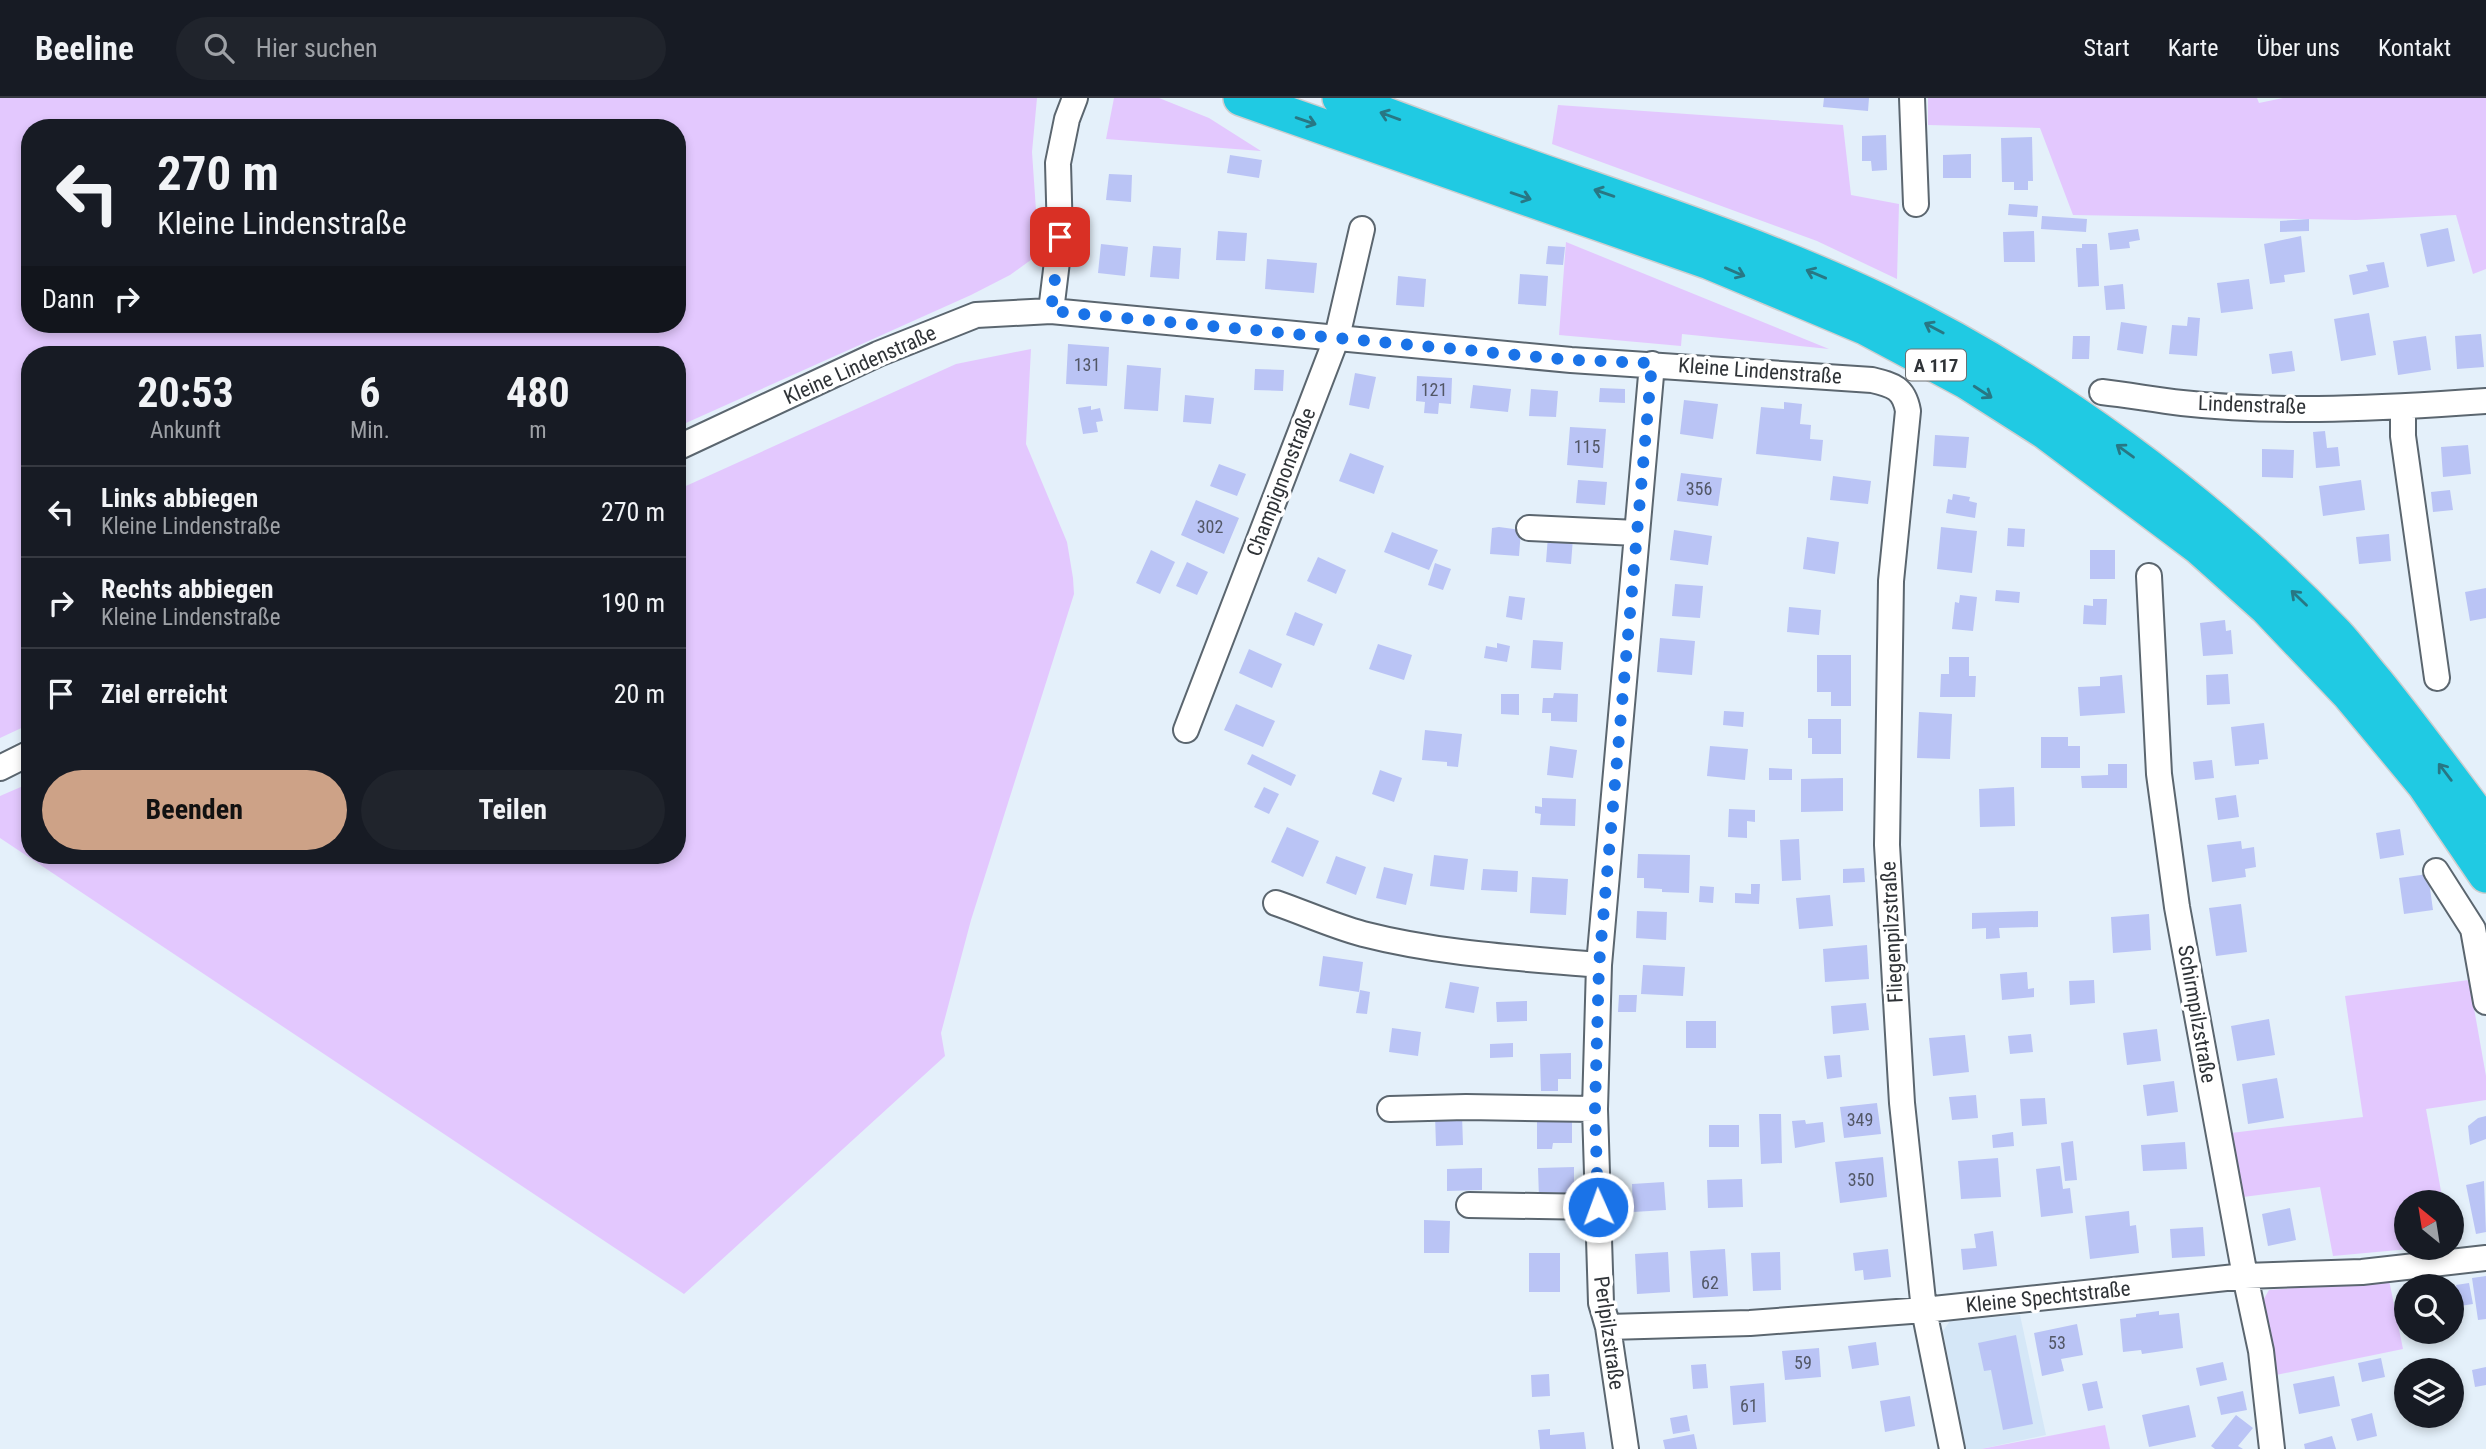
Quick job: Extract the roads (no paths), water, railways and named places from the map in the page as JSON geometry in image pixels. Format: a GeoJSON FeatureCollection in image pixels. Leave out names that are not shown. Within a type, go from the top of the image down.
{"type":"FeatureCollection","features":[{"type":"Feature","properties":{"kind":"highway","name":"A 117"},"geometry":{"type":"LineString","coordinates":[[1241,98],[1710,262],[1865,327],[1966,381],[2046,432],[2199,547],[2266,607],[2350,695],[2424,784],[2486,875]]}},
{"type":"Feature","properties":{"kind":"highway","name":"A 117"},"geometry":{"type":"LineString","coordinates":[[1340,98],[1565,180],[1721,233],[1879,300],[1991,359],[2169,483],[2258,558],[2337,635],[2408,722],[2486,826]]}},
{"type":"Feature","properties":{"kind":"street"},"geometry":{"type":"LineString","coordinates":[[1051,311],[1060,237],[1058,163],[1067,119],[1075,98]]}},
{"type":"Feature","properties":{"kind":"street"},"geometry":{"type":"LineString","coordinates":[[1912,98],[1916,204]]}},
{"type":"Feature","properties":{"kind":"street","name":"Champignonstraße"},"geometry":{"type":"LineString","coordinates":[[1186,730],[1337,337],[1362,229]]}},
{"type":"Feature","properties":{"kind":"street","name":"Kleine Lindenstraße"},"geometry":{"type":"LineString","coordinates":[[686,444],[878,354],[976,315],[1051,311],[1571,360],[1652,363],[1872,380],[1899,390],[1906,398],[1908,411]]}},
{"type":"Feature","properties":{"kind":"street","name":"Perlpilzstraße"},"geometry":{"type":"LineString","coordinates":[[1626,1449],[1608,1327],[1601,1303],[1595,1109],[1599,965],[1652,363]]}},
{"type":"Feature","properties":{"kind":"street","name":"Lindenstraße"},"geometry":{"type":"LineString","coordinates":[[2102,392],[2182,403],[2249,407],[2403,407],[2486,401]]}},
{"type":"Feature","properties":{"kind":"street"},"geometry":{"type":"LineString","coordinates":[[2403,407],[2403,436],[2437,678]]}},
{"type":"Feature","properties":{"kind":"street","name":"Fliegenpilzstraße"},"geometry":{"type":"LineString","coordinates":[[1908,411],[1891,581],[1887,845],[1902,1103],[1924,1310],[1952,1449]]}},
{"type":"Feature","properties":{"kind":"street"},"geometry":{"type":"LineString","coordinates":[[1529,528],[1637,533]]}},
{"type":"Feature","properties":{"kind":"street","name":"Schirmpilzstraße"},"geometry":{"type":"LineString","coordinates":[[2149,576],[2161,787],[2177,907],[2261,1351],[2272,1449]]}},
{"type":"Feature","properties":{"kind":"street"},"geometry":{"type":"LineString","coordinates":[[0,768],[21,758]]}},
{"type":"Feature","properties":{"kind":"street"},"geometry":{"type":"LineString","coordinates":[[2436,871],[2473,929],[2484,992]]}},
{"type":"Feature","properties":{"kind":"street"},"geometry":{"type":"LineString","coordinates":[[1276,902],[1363,933],[1402,942],[1474,954],[1599,965]]}},
{"type":"Feature","properties":{"kind":"street"},"geometry":{"type":"LineString","coordinates":[[1390,1109],[1595,1109]]}},
{"type":"Feature","properties":{"kind":"street"},"geometry":{"type":"LineString","coordinates":[[1469,1205],[1598,1207]]}},
{"type":"Feature","properties":{"kind":"street","name":"Kleine Spechtstraße"},"geometry":{"type":"LineString","coordinates":[[1608,1327],[1750,1323],[1924,1310],[2245,1276],[2362,1272],[2486,1258]]}}]}
